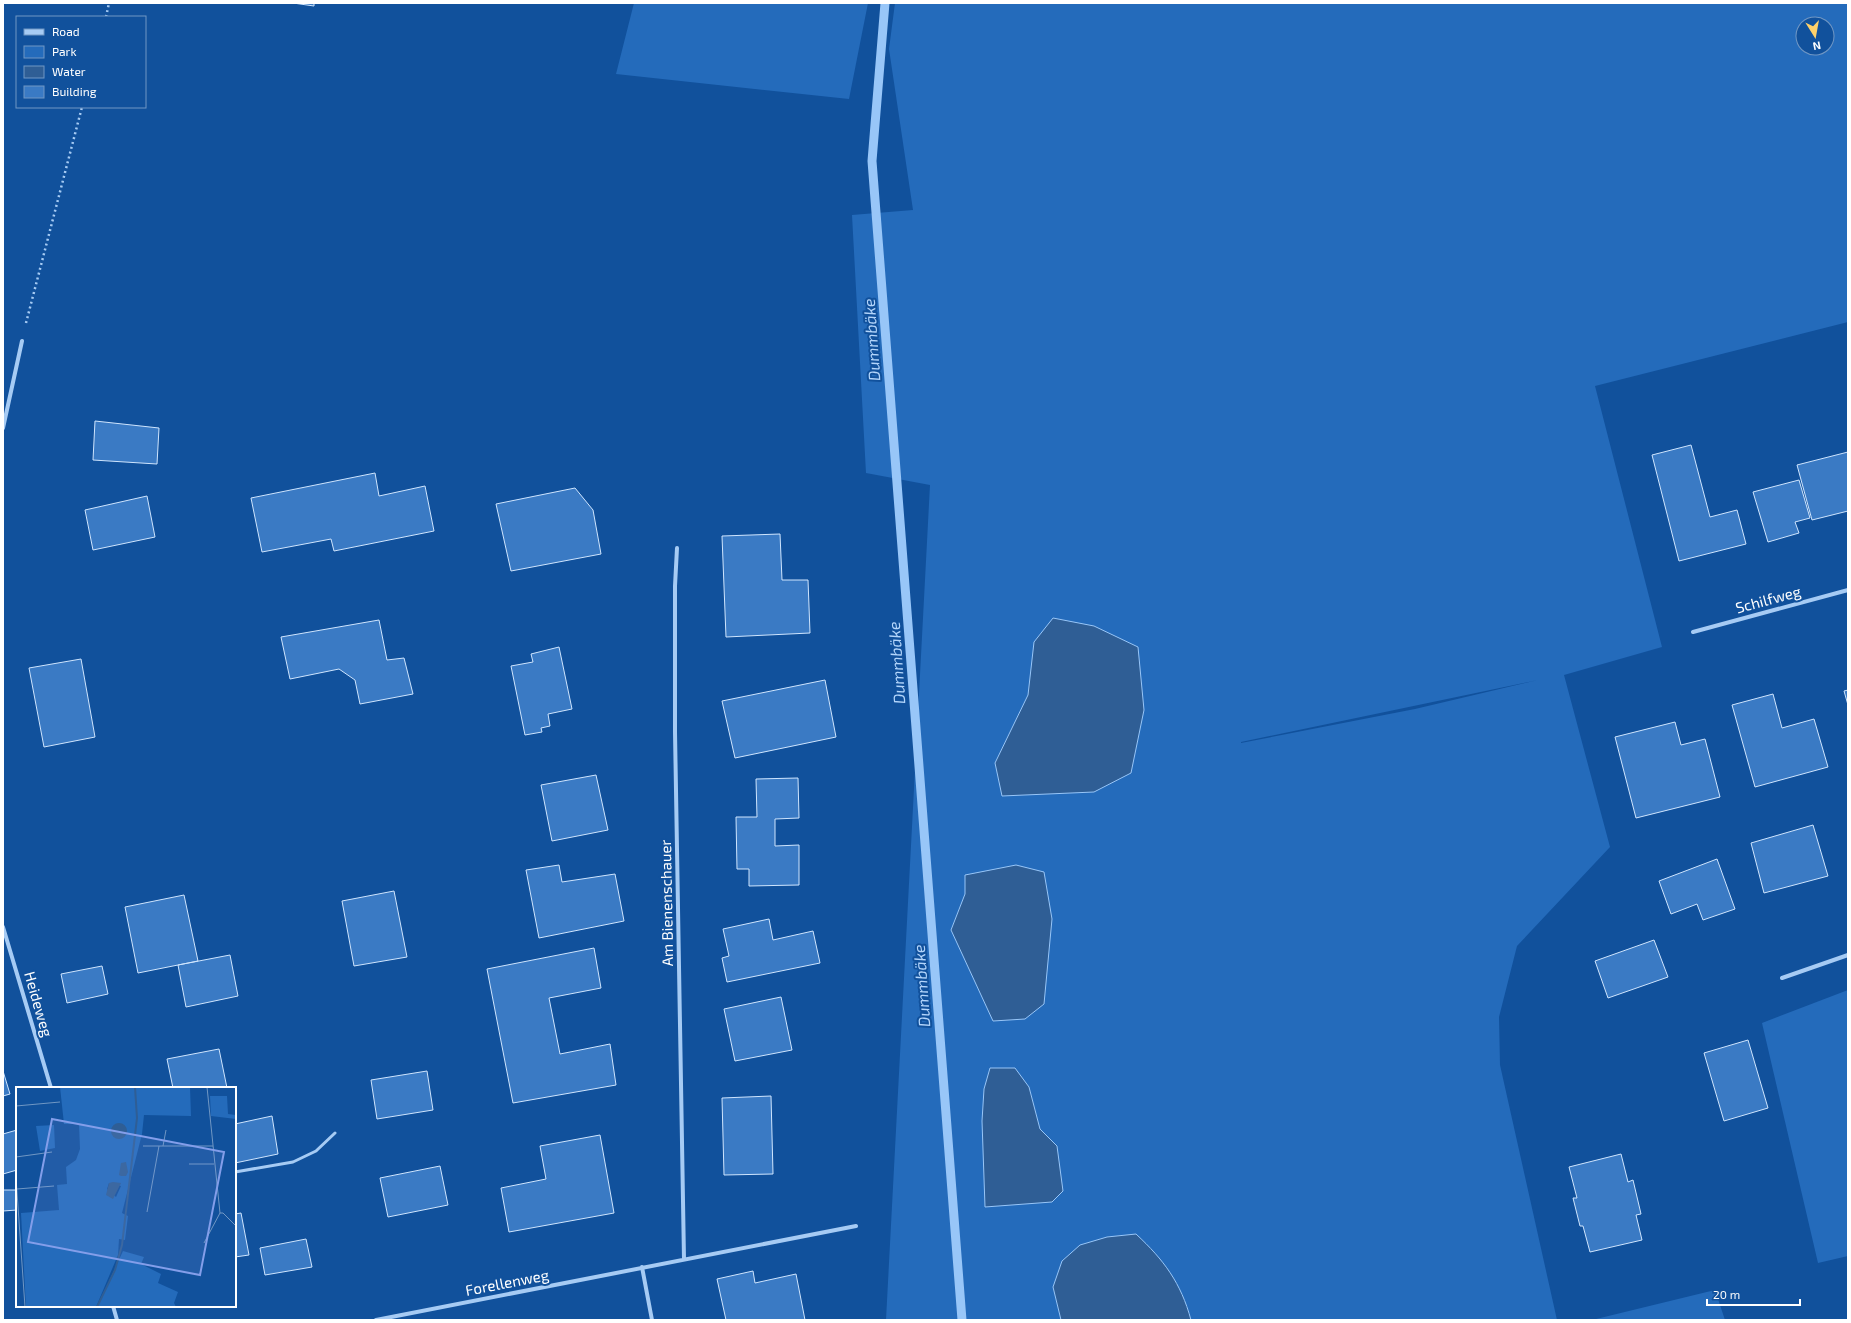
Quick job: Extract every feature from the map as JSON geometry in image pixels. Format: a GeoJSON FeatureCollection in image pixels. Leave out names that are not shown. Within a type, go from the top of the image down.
{"type":"FeatureCollection","features":[{"type":"Feature","properties":{"kind":"street"},"geometry":{"type":"LineString","coordinates":[[3,428],[22,341]]}},
{"type":"Feature","properties":{"kind":"street","name":"Am Bienenschauer"},"geometry":{"type":"LineString","coordinates":[[677,548],[675,586],[675,732],[684,1259]]}},
{"type":"Feature","properties":{"kind":"street","name":"Schilfweg"},"geometry":{"type":"LineString","coordinates":[[1693,632],[1848,590]]}},
{"type":"Feature","properties":{"kind":"street","name":"Heideweg"},"geometry":{"type":"LineString","coordinates":[[3,927],[51,1087]]}},
{"type":"Feature","properties":{"kind":"street"},"geometry":{"type":"LineString","coordinates":[[1782,978],[1848,955]]}},
{"type":"Feature","properties":{"kind":"street","name":"Forellenweg"},"geometry":{"type":"LineString","coordinates":[[376,1320],[856,1226]]}},
{"type":"Feature","properties":{"kind":"street"},"geometry":{"type":"LineString","coordinates":[[642,1267],[652,1320]]}},
{"type":"Feature","properties":{"kind":"street"},"geometry":{"type":"LineString","coordinates":[[113,1307],[117,1320]]}},
{"type":"Feature","properties":{"kind":"lane"},"geometry":{"type":"LineString","coordinates":[[236,1172],[292,1162],[316,1151],[336,1133]]}},
{"type":"Feature","properties":{"kind":"path"},"geometry":{"type":"LineString","coordinates":[[106,16],[109,3]]}},
{"type":"Feature","properties":{"kind":"path"},"geometry":{"type":"LineString","coordinates":[[22,341],[82,108]]}},
{"type":"Feature","properties":{"kind":"green space"},"geometry":{"type":"Polygon","coordinates":[[[634,3],[868,3],[849,99],[616,74],[634,3]]]}},
{"type":"Feature","properties":{"kind":"green space"},"geometry":{"type":"Polygon","coordinates":[[[895,3],[1848,3],[1848,322],[1595,386],[1662,647],[1564,675],[1610,847],[1517,946],[1499,1017],[1500,1065],[1557,1320],[1191,1320],[1187,1306],[1053,1287],[1061,1320],[886,1320],[930,485],[866,473],[852,215],[913,210],[889,49],[895,3]],[[1538,680],[1241,742],[1241,743],[1415,709],[1538,680]],[[1028,695],[995,763],[1137,740],[1144,710],[1028,695]],[[965,894],[951,930],[993,1020],[1025,1019],[965,894]],[[1029,1087],[984,1089],[982,1121],[985,1207],[1057,1146],[1040,1129],[1029,1087]]]}},
{"type":"Feature","properties":{"kind":"green space"},"geometry":{"type":"Polygon","coordinates":[[[1848,990],[1848,1256],[1818,1263],[1762,1023],[1848,990]]]}},
{"type":"Feature","properties":{"kind":"green space"},"geometry":{"type":"Polygon","coordinates":[[[1715,1290],[1725,1320],[1592,1320],[1715,1290]]]}},
{"type":"Feature","properties":{"kind":"water"},"geometry":{"type":"Polygon","coordinates":[[[1053,618],[1094,626],[1138,647],[1144,710],[1131,773],[1094,792],[1002,796],[995,763],[1028,695],[1034,642],[1053,618]]]}},
{"type":"Feature","properties":{"kind":"water"},"geometry":{"type":"Polygon","coordinates":[[[1016,865],[1044,872],[1052,919],[1044,1004],[1025,1019],[993,1021],[951,930],[965,894],[965,875],[1016,865]]]}},
{"type":"Feature","properties":{"kind":"water"},"geometry":{"type":"Polygon","coordinates":[[[990,1068],[1015,1068],[1029,1087],[1040,1129],[1057,1146],[1063,1191],[1052,1202],[985,1207],[982,1121],[984,1089],[990,1068]]]}},
{"type":"Feature","properties":{"kind":"water"},"geometry":{"type":"Polygon","coordinates":[[[1136,1234],[1155,1253],[1177,1283],[1191,1320],[1061,1320],[1053,1287],[1062,1261],[1080,1245],[1107,1237],[1136,1234]]]}},
{"type":"Feature","properties":{"kind":"building"},"geometry":{"type":"Polygon","coordinates":[[[293,3],[314,3],[314,6],[293,3]]]}},
{"type":"Feature","properties":{"kind":"building"},"geometry":{"type":"Polygon","coordinates":[[[95,421],[159,428],[157,464],[93,460],[95,421]]]}},
{"type":"Feature","properties":{"kind":"building"},"geometry":{"type":"Polygon","coordinates":[[[1691,445],[1710,517],[1737,510],[1746,544],[1679,561],[1652,455],[1691,445]]]}},
{"type":"Feature","properties":{"kind":"building"},"geometry":{"type":"Polygon","coordinates":[[[1848,452],[1848,511],[1812,520],[1797,465],[1848,452]]]}},
{"type":"Feature","properties":{"kind":"building"},"geometry":{"type":"Polygon","coordinates":[[[375,473],[379,496],[425,486],[434,531],[334,551],[331,539],[262,552],[251,498],[375,473]]]}},
{"type":"Feature","properties":{"kind":"building"},"geometry":{"type":"Polygon","coordinates":[[[1799,480],[1810,518],[1795,522],[1799,533],[1768,542],[1753,492],[1799,480]]]}},
{"type":"Feature","properties":{"kind":"building"},"geometry":{"type":"Polygon","coordinates":[[[575,488],[593,510],[601,554],[511,571],[496,504],[575,488]]]}},
{"type":"Feature","properties":{"kind":"building"},"geometry":{"type":"Polygon","coordinates":[[[147,496],[155,537],[93,550],[85,510],[147,496]]]}},
{"type":"Feature","properties":{"kind":"building"},"geometry":{"type":"Polygon","coordinates":[[[780,534],[782,580],[808,580],[810,633],[726,637],[722,536],[780,534]]]}},
{"type":"Feature","properties":{"kind":"building"},"geometry":{"type":"Polygon","coordinates":[[[379,620],[387,660],[404,658],[413,694],[360,704],[355,680],[339,669],[290,679],[281,637],[379,620]]]}},
{"type":"Feature","properties":{"kind":"building"},"geometry":{"type":"Polygon","coordinates":[[[559,647],[572,709],[548,714],[550,726],[541,728],[542,732],[525,735],[511,666],[533,662],[531,654],[559,647]]]}},
{"type":"Feature","properties":{"kind":"building"},"geometry":{"type":"Polygon","coordinates":[[[81,659],[95,737],[44,747],[29,668],[81,659]]]}},
{"type":"Feature","properties":{"kind":"building"},"geometry":{"type":"Polygon","coordinates":[[[825,680],[836,737],[735,758],[722,701],[825,680]]]}},
{"type":"Feature","properties":{"kind":"building"},"geometry":{"type":"Polygon","coordinates":[[[1848,690],[1848,705],[1844,691],[1848,690]]]}},
{"type":"Feature","properties":{"kind":"building"},"geometry":{"type":"Polygon","coordinates":[[[1773,694],[1782,728],[1814,719],[1828,767],[1755,787],[1732,705],[1773,694]]]}},
{"type":"Feature","properties":{"kind":"building"},"geometry":{"type":"Polygon","coordinates":[[[1675,722],[1681,745],[1705,739],[1720,797],[1636,818],[1615,737],[1675,722]]]}},
{"type":"Feature","properties":{"kind":"building"},"geometry":{"type":"Polygon","coordinates":[[[596,775],[608,830],[552,841],[541,785],[596,775]]]}},
{"type":"Feature","properties":{"kind":"building"},"geometry":{"type":"Polygon","coordinates":[[[798,778],[799,818],[775,819],[775,846],[799,845],[799,885],[749,886],[749,869],[737,869],[736,817],[757,817],[756,779],[798,778]]]}},
{"type":"Feature","properties":{"kind":"building"},"geometry":{"type":"Polygon","coordinates":[[[1813,825],[1828,876],[1764,893],[1751,843],[1813,825]]]}},
{"type":"Feature","properties":{"kind":"building"},"geometry":{"type":"Polygon","coordinates":[[[1717,859],[1735,909],[1703,920],[1697,904],[1671,914],[1659,881],[1717,859]]]}},
{"type":"Feature","properties":{"kind":"building"},"geometry":{"type":"Polygon","coordinates":[[[559,865],[562,882],[615,874],[624,921],[539,938],[526,870],[559,865]]]}},
{"type":"Feature","properties":{"kind":"building"},"geometry":{"type":"Polygon","coordinates":[[[394,891],[407,957],[354,966],[342,901],[394,891]]]}},
{"type":"Feature","properties":{"kind":"building"},"geometry":{"type":"Polygon","coordinates":[[[184,895],[198,961],[138,973],[125,907],[184,895]]]}},
{"type":"Feature","properties":{"kind":"building"},"geometry":{"type":"Polygon","coordinates":[[[769,919],[773,940],[813,931],[820,963],[727,982],[722,958],[729,956],[723,929],[769,919]]]}},
{"type":"Feature","properties":{"kind":"building"},"geometry":{"type":"Polygon","coordinates":[[[1654,940],[1668,977],[1608,998],[1595,961],[1654,940]]]}},
{"type":"Feature","properties":{"kind":"building"},"geometry":{"type":"Polygon","coordinates":[[[594,948],[601,988],[549,998],[560,1054],[610,1044],[616,1085],[513,1103],[487,969],[594,948]]]}},
{"type":"Feature","properties":{"kind":"building"},"geometry":{"type":"Polygon","coordinates":[[[230,955],[238,996],[186,1007],[178,965],[230,955]]]}},
{"type":"Feature","properties":{"kind":"building"},"geometry":{"type":"Polygon","coordinates":[[[102,966],[108,994],[67,1003],[61,974],[102,966]]]}},
{"type":"Feature","properties":{"kind":"building"},"geometry":{"type":"Polygon","coordinates":[[[781,997],[792,1050],[735,1061],[724,1009],[781,997]]]}},
{"type":"Feature","properties":{"kind":"building"},"geometry":{"type":"Polygon","coordinates":[[[1748,1040],[1768,1108],[1724,1121],[1704,1053],[1748,1040]]]}},
{"type":"Feature","properties":{"kind":"building"},"geometry":{"type":"Polygon","coordinates":[[[219,1049],[227,1087],[173,1087],[167,1059],[219,1049]]]}},
{"type":"Feature","properties":{"kind":"building"},"geometry":{"type":"Polygon","coordinates":[[[3,1071],[10,1094],[3,1096],[3,1071]]]}},
{"type":"Feature","properties":{"kind":"building"},"geometry":{"type":"Polygon","coordinates":[[[427,1071],[433,1110],[377,1119],[371,1080],[427,1071]]]}},
{"type":"Feature","properties":{"kind":"building"},"geometry":{"type":"Polygon","coordinates":[[[771,1096],[773,1174],[724,1175],[722,1098],[771,1096]]]}},
{"type":"Feature","properties":{"kind":"building"},"geometry":{"type":"Polygon","coordinates":[[[272,1116],[278,1154],[236,1163],[236,1124],[272,1116]]]}},
{"type":"Feature","properties":{"kind":"building"},"geometry":{"type":"Polygon","coordinates":[[[16,1130],[16,1170],[3,1174],[3,1134],[16,1130]]]}},
{"type":"Feature","properties":{"kind":"building"},"geometry":{"type":"Polygon","coordinates":[[[600,1135],[614,1213],[509,1232],[501,1188],[546,1179],[540,1146],[600,1135]]]}},
{"type":"Feature","properties":{"kind":"building"},"geometry":{"type":"Polygon","coordinates":[[[1621,1154],[1628,1182],[1633,1180],[1641,1214],[1636,1215],[1642,1240],[1590,1252],[1583,1226],[1580,1226],[1573,1198],[1577,1198],[1569,1167],[1621,1154]]]}},
{"type":"Feature","properties":{"kind":"building"},"geometry":{"type":"Polygon","coordinates":[[[440,1166],[448,1205],[388,1217],[380,1178],[440,1166]]]}},
{"type":"Feature","properties":{"kind":"building"},"geometry":{"type":"Polygon","coordinates":[[[3,1190],[16,1190],[16,1210],[3,1211],[3,1190]]]}},
{"type":"Feature","properties":{"kind":"building"},"geometry":{"type":"Polygon","coordinates":[[[241,1213],[249,1255],[236,1257],[236,1214],[241,1213]]]}},
{"type":"Feature","properties":{"kind":"building"},"geometry":{"type":"Polygon","coordinates":[[[306,1239],[312,1267],[265,1275],[260,1248],[306,1239]]]}},
{"type":"Feature","properties":{"kind":"building"},"geometry":{"type":"Polygon","coordinates":[[[753,1271],[755,1283],[796,1274],[805,1320],[726,1320],[717,1279],[753,1271]]]}},
{"type":"Feature","properties":{"kind":"waterway","name":"Dummbäke"},"geometry":{"type":"LineString","coordinates":[[885,3],[872,161],[962,1320]]}}]}
